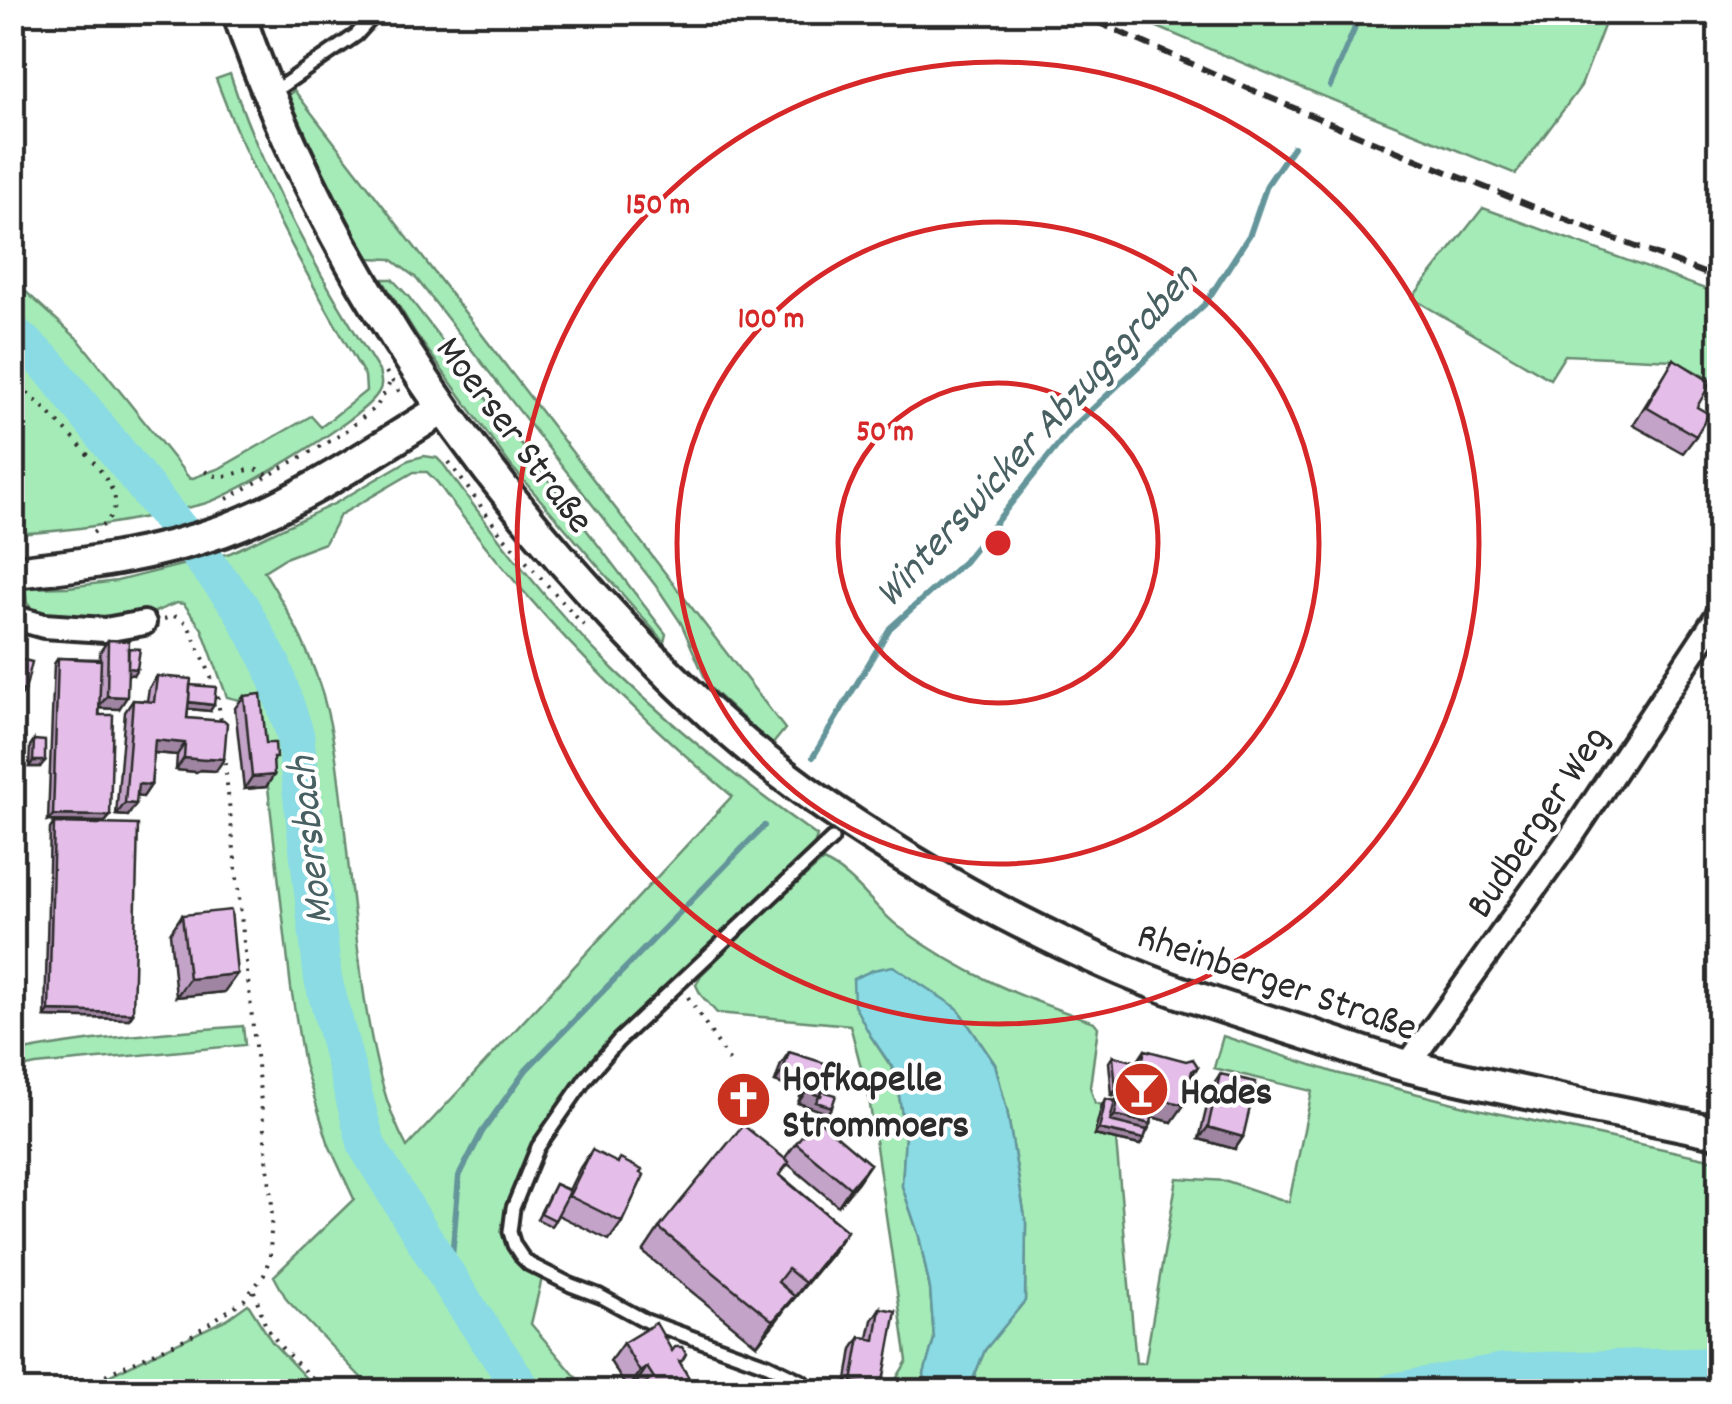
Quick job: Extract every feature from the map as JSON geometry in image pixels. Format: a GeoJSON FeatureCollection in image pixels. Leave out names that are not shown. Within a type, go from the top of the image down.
{"type":"FeatureCollection","features":[{"type":"Feature","properties":{"kind":"main road","name":"Moerser Straße"},"geometry":{"type":"LineString","coordinates":[[238,12],[258,70],[313,190],[391,328],[432,416],[635,640],[837,829]]}},
{"type":"Feature","properties":{"kind":"main road"},"geometry":{"type":"LineString","coordinates":[[12,572],[154,552],[277,489],[322,483],[432,416]]}},
{"type":"Feature","properties":{"kind":"main road","name":"Rheinberger Straße"},"geometry":{"type":"LineString","coordinates":[[837,829],[923,868],[1074,949],[1146,980],[1407,1066],[1720,1133]]}},
{"type":"Feature","properties":{"kind":"street","name":"Budberger Weg"},"geometry":{"type":"LineString","coordinates":[[1407,1066],[1712,640],[1720,612]]}},
{"type":"Feature","properties":{"kind":"street"},"geometry":{"type":"LineString","coordinates":[[12,617],[44,626],[105,630],[144,623]]}},
{"type":"Feature","properties":{"kind":"lane"},"geometry":{"type":"LineString","coordinates":[[269,95],[356,36],[376,12]]}},
{"type":"Feature","properties":{"kind":"lane"},"geometry":{"type":"LineString","coordinates":[[813,1392],[801,1381],[768,1366],[646,1321],[543,1271],[522,1257],[510,1232],[512,1208],[538,1147],[586,1078],[618,1041],[837,829]]}},
{"type":"Feature","properties":{"kind":"path"},"geometry":{"type":"LineString","coordinates":[[12,379],[80,445],[104,476],[116,500],[113,515],[96,532],[74,544],[66,566]]}},
{"type":"Feature","properties":{"kind":"path"},"geometry":{"type":"LineString","coordinates":[[223,516],[277,489],[377,406],[392,381],[432,416]]}},
{"type":"Feature","properties":{"kind":"path"},"geometry":{"type":"LineString","coordinates":[[443,454],[501,534],[596,638]]}},
{"type":"Feature","properties":{"kind":"path"},"geometry":{"type":"LineString","coordinates":[[206,471],[223,478],[258,469],[277,489]]}},
{"type":"Feature","properties":{"kind":"path"},"geometry":{"type":"LineString","coordinates":[[144,623],[174,616],[187,623],[218,693],[222,732]]}},
{"type":"Feature","properties":{"kind":"path"},"geometry":{"type":"LineString","coordinates":[[67,1392],[189,1338],[254,1291],[270,1256],[272,1204],[224,752]]}},
{"type":"Feature","properties":{"kind":"path"},"geometry":{"type":"LineString","coordinates":[[680,984],[730,1062]]}},
{"type":"Feature","properties":{"kind":"path"},"geometry":{"type":"LineString","coordinates":[[254,1291],[266,1327],[324,1392]]}},
{"type":"Feature","properties":{"kind":"green space"},"geometry":{"type":"Polygon","coordinates":[[[1124,13],[1609,13],[1581,86],[1516,174],[1124,13]]]}},
{"type":"Feature","properties":{"kind":"green space"},"geometry":{"type":"Polygon","coordinates":[[[230,74],[259,151],[296,227],[379,371],[380,390],[324,438],[219,498],[108,524],[13,534],[13,280],[79,340],[190,479],[220,468],[311,416],[321,427],[366,391],[365,376],[284,231],[231,118],[216,79],[230,74]]]}},
{"type":"Feature","properties":{"kind":"green space"},"geometry":{"type":"Polygon","coordinates":[[[294,90],[785,729],[772,745],[709,687],[681,623],[659,590],[415,277],[391,259],[369,258],[336,206],[286,103],[294,90]]]}},
{"type":"Feature","properties":{"kind":"green space"},"geometry":{"type":"Polygon","coordinates":[[[1483,208],[1719,294],[1719,384],[1674,360],[1565,355],[1550,379],[1412,298],[1483,208]]]}},
{"type":"Feature","properties":{"kind":"green space"},"geometry":{"type":"Polygon","coordinates":[[[382,279],[392,279],[408,296],[666,634],[664,642],[511,466],[416,334],[382,279]]]}},
{"type":"Feature","properties":{"kind":"green space"},"geometry":{"type":"Polygon","coordinates":[[[437,458],[546,597],[615,671],[713,757],[817,836],[813,849],[628,1027],[524,1170],[505,1217],[508,1243],[522,1265],[542,1278],[531,1324],[588,1391],[374,1391],[287,1300],[274,1276],[354,1199],[329,1145],[304,1065],[291,988],[266,770],[252,703],[227,697],[202,629],[184,604],[91,624],[36,613],[27,603],[25,588],[117,581],[230,553],[334,504],[409,460],[437,458]],[[414,472],[340,515],[325,543],[285,558],[264,571],[301,638],[327,711],[369,1026],[386,1097],[407,1147],[732,796],[651,724],[575,648],[427,472],[414,472]]]}},
{"type":"Feature","properties":{"kind":"green space"},"geometry":{"type":"Polygon","coordinates":[[[823,861],[854,882],[899,927],[946,958],[993,983],[1094,1022],[1098,1027],[1090,1087],[1095,1103],[1102,1105],[1095,1134],[1116,1140],[1136,1363],[1145,1363],[1177,1178],[1227,1181],[1289,1202],[1312,1091],[1214,1068],[1223,1036],[1336,1073],[1473,1108],[1719,1161],[1719,1391],[968,1391],[985,1350],[1025,1300],[1026,1223],[995,1064],[957,1008],[932,993],[870,1035],[892,1068],[899,1095],[905,1135],[902,1186],[919,1236],[930,1289],[934,1339],[924,1374],[928,1391],[889,1391],[907,1361],[869,1098],[850,1025],[717,1013],[696,985],[701,975],[767,910],[823,861]]]}},
{"type":"Feature","properties":{"kind":"green space"},"geometry":{"type":"Polygon","coordinates":[[[243,1026],[245,1045],[13,1070],[13,1053],[98,1039],[243,1026]]]}},
{"type":"Feature","properties":{"kind":"green space"},"geometry":{"type":"Polygon","coordinates":[[[248,1304],[272,1342],[318,1391],[77,1391],[227,1319],[248,1304]]]}},
{"type":"Feature","properties":{"kind":"water"},"geometry":{"type":"Polygon","coordinates":[[[893,966],[957,1008],[995,1064],[1007,1110],[1026,1223],[1025,1301],[985,1350],[968,1391],[928,1391],[924,1374],[934,1339],[930,1289],[919,1236],[902,1186],[905,1135],[899,1095],[892,1067],[854,1005],[853,979],[893,966]]]}},
{"type":"Feature","properties":{"kind":"building"},"geometry":{"type":"Polygon","coordinates":[[[1674,359],[1711,382],[1697,407],[1709,414],[1696,436],[1646,407],[1674,359]]]}},
{"type":"Feature","properties":{"kind":"building"},"geometry":{"type":"Polygon","coordinates":[[[108,640],[129,641],[127,697],[107,696],[108,640]]]}},
{"type":"Feature","properties":{"kind":"building"},"geometry":{"type":"Polygon","coordinates":[[[128,648],[140,649],[137,669],[128,668],[128,648]]]}},
{"type":"Feature","properties":{"kind":"building"},"geometry":{"type":"Polygon","coordinates":[[[12,657],[32,662],[25,691],[12,688],[12,657]]]}},
{"type":"Feature","properties":{"kind":"building"},"geometry":{"type":"Polygon","coordinates":[[[58,658],[101,660],[99,715],[113,715],[110,816],[53,815],[58,658]]]}},
{"type":"Feature","properties":{"kind":"building"},"geometry":{"type":"Polygon","coordinates":[[[157,676],[191,679],[187,718],[227,723],[224,759],[184,758],[185,743],[155,740],[151,785],[138,784],[136,804],[125,803],[133,700],[154,702],[157,676]]]}},
{"type":"Feature","properties":{"kind":"building"},"geometry":{"type":"Polygon","coordinates":[[[190,685],[216,687],[214,705],[189,702],[190,685]]]}},
{"type":"Feature","properties":{"kind":"building"},"geometry":{"type":"Polygon","coordinates":[[[261,694],[266,743],[275,743],[276,758],[274,775],[252,777],[244,696],[261,694]]]}},
{"type":"Feature","properties":{"kind":"building"},"geometry":{"type":"Polygon","coordinates":[[[34,740],[45,741],[45,761],[33,761],[34,740]]]}},
{"type":"Feature","properties":{"kind":"building"},"geometry":{"type":"Polygon","coordinates":[[[54,823],[138,825],[133,1013],[49,1011],[54,823]]]}},
{"type":"Feature","properties":{"kind":"building"},"geometry":{"type":"Polygon","coordinates":[[[231,910],[237,974],[189,979],[182,915],[231,910]]]}},
{"type":"Feature","properties":{"kind":"building"},"geometry":{"type":"Polygon","coordinates":[[[1145,1050],[1186,1061],[1193,1059],[1198,1067],[1192,1071],[1184,1105],[1135,1092],[1145,1050]]]}},
{"type":"Feature","properties":{"kind":"building"},"geometry":{"type":"Polygon","coordinates":[[[789,1052],[831,1065],[821,1096],[806,1091],[810,1079],[783,1070],[789,1052]]]}},
{"type":"Feature","properties":{"kind":"building"},"geometry":{"type":"Polygon","coordinates":[[[1113,1056],[1137,1062],[1130,1092],[1116,1089],[1113,1056]]]}},
{"type":"Feature","properties":{"kind":"building"},"geometry":{"type":"Polygon","coordinates":[[[1220,1074],[1256,1082],[1243,1137],[1208,1127],[1220,1074]]]}},
{"type":"Feature","properties":{"kind":"building"},"geometry":{"type":"Polygon","coordinates":[[[822,1091],[836,1095],[832,1107],[816,1102],[822,1091]]]}},
{"type":"Feature","properties":{"kind":"building"},"geometry":{"type":"Polygon","coordinates":[[[1119,1095],[1154,1104],[1151,1124],[1115,1115],[1119,1095]]]}},
{"type":"Feature","properties":{"kind":"building"},"geometry":{"type":"Polygon","coordinates":[[[1106,1099],[1115,1101],[1110,1121],[1147,1130],[1144,1139],[1099,1129],[1106,1099]]]}},
{"type":"Feature","properties":{"kind":"building"},"geometry":{"type":"Polygon","coordinates":[[[816,1118],[870,1164],[850,1188],[796,1143],[816,1118]]]}},
{"type":"Feature","properties":{"kind":"building"},"geometry":{"type":"Polygon","coordinates":[[[743,1125],[789,1162],[779,1175],[847,1231],[805,1283],[788,1269],[778,1282],[794,1296],[773,1321],[659,1228],[743,1125]]]}},
{"type":"Feature","properties":{"kind":"building"},"geometry":{"type":"Polygon","coordinates":[[[592,1150],[642,1170],[644,1175],[622,1222],[569,1196],[592,1150]]]}},
{"type":"Feature","properties":{"kind":"building"},"geometry":{"type":"Polygon","coordinates":[[[555,1184],[570,1191],[555,1220],[541,1213],[555,1184]]]}},
{"type":"Feature","properties":{"kind":"building"},"geometry":{"type":"Polygon","coordinates":[[[880,1308],[896,1311],[882,1387],[852,1382],[860,1337],[875,1340],[880,1308]]]}},
{"type":"Feature","properties":{"kind":"building"},"geometry":{"type":"Polygon","coordinates":[[[656,1323],[672,1351],[682,1347],[686,1354],[679,1361],[697,1392],[640,1392],[638,1387],[654,1378],[647,1367],[640,1372],[623,1343],[656,1323]]]}},
{"type":"Feature","properties":{"kind":"waterway","name":"Winterswicker Abzugsgraben"},"geometry":{"type":"LineString","coordinates":[[1330,86],[1358,12]]}},
{"type":"Feature","properties":{"kind":"waterway","name":"Winterswicker Abzugsgraben"},"geometry":{"type":"LineString","coordinates":[[813,757],[890,628],[964,562],[1070,430],[1205,304],[1250,234],[1267,185],[1293,147]]}},
{"type":"Feature","properties":{"kind":"waterway","name":"Moersbach"},"geometry":{"type":"LineString","coordinates":[[12,333],[48,365],[240,606],[272,665],[295,734],[323,979],[367,1146],[524,1392]]}},
{"type":"Feature","properties":{"kind":"waterway","name":"Winterswicker Abzugsgraben"},"geometry":{"type":"LineString","coordinates":[[450,1281],[459,1176],[482,1132],[526,1070],[764,826]]}},
{"type":"Feature","properties":{"kind":"waterway","name":"Moersbach"},"geometry":{"type":"LineString","coordinates":[[1393,1392],[1504,1372],[1720,1366]]}},
{"type":"Feature","properties":{"kind":"railway"},"geometry":{"type":"LineString","coordinates":[[1075,12],[1396,151],[1720,279]]}},
{"type":"Feature","properties":{"kind":"place","name":"Hades"},"geometry":{"type":"Point","coordinates":[1141,1089]}},
{"type":"Feature","properties":{"kind":"place","name":"Hofkapelle Strommoers"},"geometry":{"type":"Point","coordinates":[743,1099]}}]}
